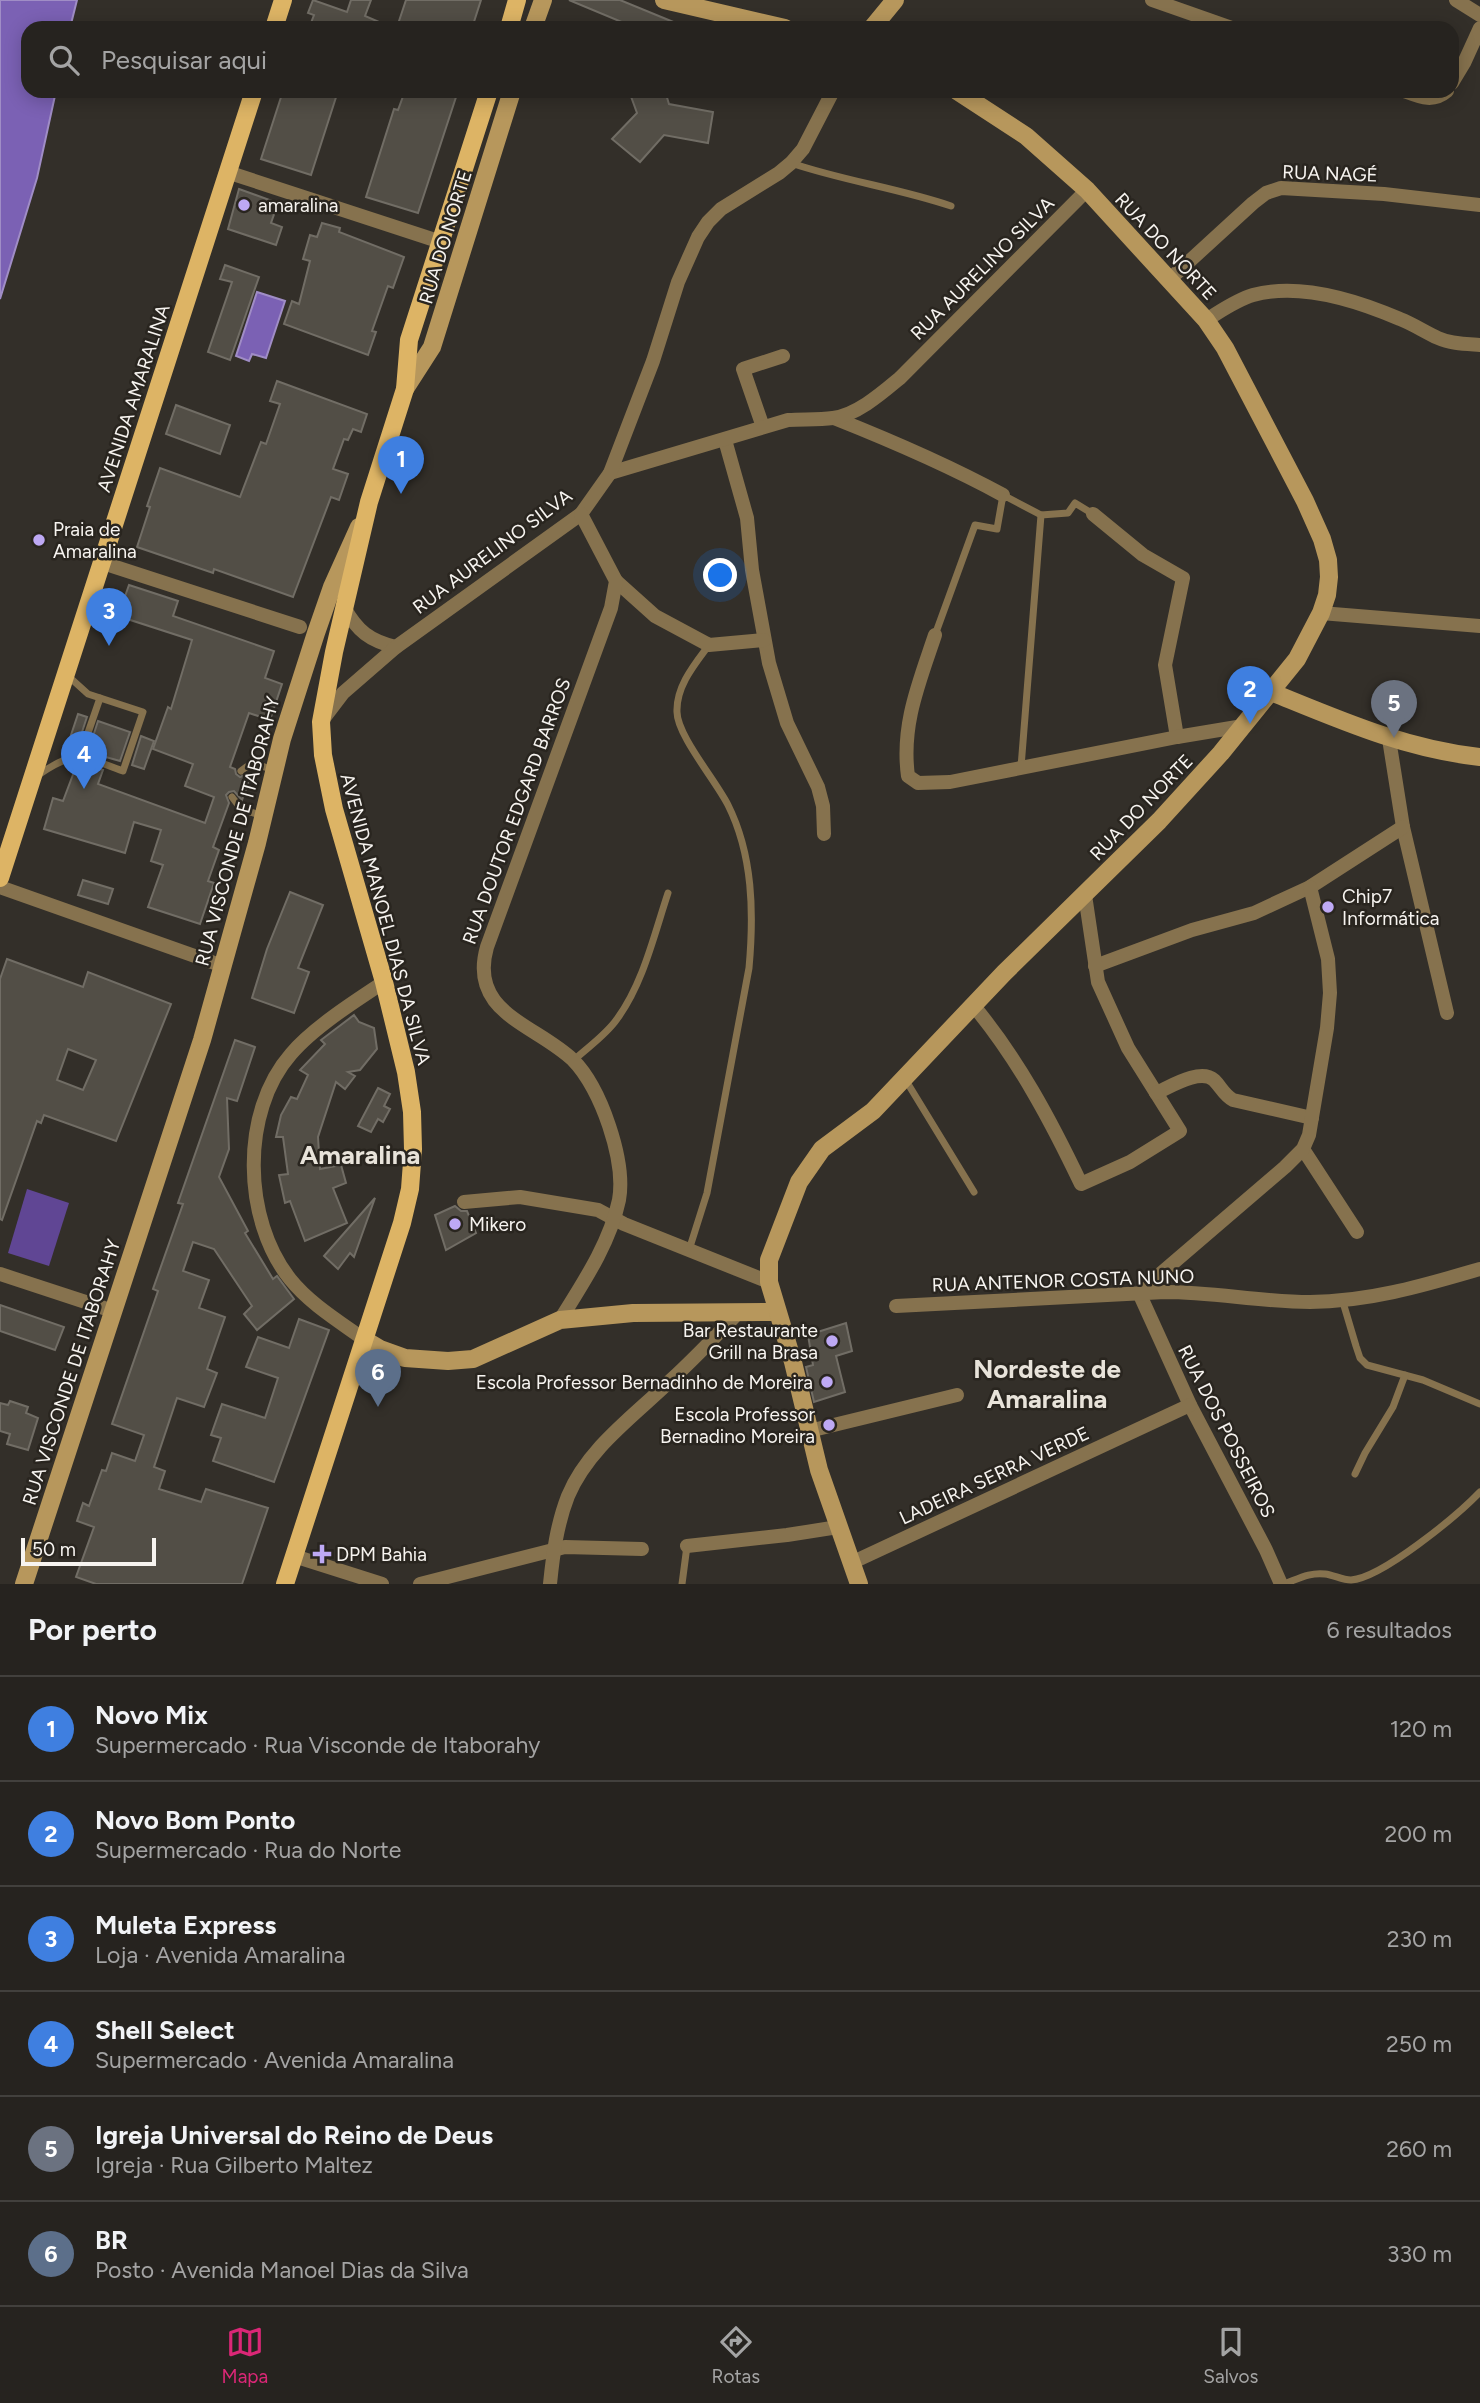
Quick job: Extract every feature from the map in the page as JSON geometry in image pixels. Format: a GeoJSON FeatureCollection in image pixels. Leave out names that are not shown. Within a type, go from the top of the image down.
{"type":"FeatureCollection","features":[{"type":"Feature","properties":{"kind":"main road"},"geometry":{"type":"LineString","coordinates":[[276,21],[283,0]]}},
{"type":"Feature","properties":{"kind":"main road"},"geometry":{"type":"LineString","coordinates":[[511,21],[517,0]]}},
{"type":"Feature","properties":{"kind":"main road","name":"AVENIDA AMARALINA"},"geometry":{"type":"LineString","coordinates":[[0,878],[252,98]]}},
{"type":"Feature","properties":{"kind":"main road","name":"RUA VISCONDE DE ITABORAHY"},"geometry":{"type":"LineString","coordinates":[[369,502],[405,389],[409,340],[487,98]]}},
{"type":"Feature","properties":{"kind":"main road","name":"AVENIDA MANOEL DIAS DA SILVA"},"geometry":{"type":"LineString","coordinates":[[285,1584],[365,1340],[410,1189],[412,1112],[406,1072],[384,982],[334,809],[323,755],[321,722],[369,502]]}},
{"type":"Feature","properties":{"kind":"street"},"geometry":{"type":"LineString","coordinates":[[536,21],[543,0]]}},
{"type":"Feature","properties":{"kind":"street"},"geometry":{"type":"LineString","coordinates":[[664,0],[755,21]]}},
{"type":"Feature","properties":{"kind":"street"},"geometry":{"type":"LineString","coordinates":[[878,21],[895,0]]}},
{"type":"Feature","properties":{"kind":"street"},"geometry":{"type":"LineString","coordinates":[[1152,0],[1211,21]]}},
{"type":"Feature","properties":{"kind":"street"},"geometry":{"type":"LineString","coordinates":[[1456,0],[1480,15]]}},
{"type":"Feature","properties":{"kind":"street"},"geometry":{"type":"LineString","coordinates":[[1459,71],[1480,28]]}},
{"type":"Feature","properties":{"kind":"street","name":"RUA DO NORTE"},"geometry":{"type":"LineString","coordinates":[[405,389],[432,347],[510,98]]}},
{"type":"Feature","properties":{"kind":"street"},"geometry":{"type":"LineString","coordinates":[[610,473],[653,361],[678,282],[698,237],[708,222],[722,209],[791,163],[803,149],[829,98]]}},
{"type":"Feature","properties":{"kind":"street","name":"RUA DO NORTE"},"geometry":{"type":"LineString","coordinates":[[859,1584],[819,1470],[793,1362],[769,1282],[769,1260],[799,1182],[822,1149],[873,1111],[1031,945],[1159,821],[1221,753],[1297,659],[1321,613],[1329,578],[1328,560],[1322,539],[1305,502],[1225,348],[1206,320],[1087,190],[1026,136],[968,98]]}},
{"type":"Feature","properties":{"kind":"street"},"geometry":{"type":"LineString","coordinates":[[227,172],[441,242]]}},
{"type":"Feature","properties":{"kind":"street","name":"RUA NAGÉ"},"geometry":{"type":"LineString","coordinates":[[1170,279],[1253,203],[1266,193],[1281,188],[1384,194],[1480,205]]}},
{"type":"Feature","properties":{"kind":"street","name":"RUA AURELINO SILVA"},"geometry":{"type":"LineString","coordinates":[[834,418],[865,405],[900,378],[1087,190]]}},
{"type":"Feature","properties":{"kind":"street"},"geometry":{"type":"LineString","coordinates":[[1206,320],[1252,295],[1298,292],[1362,304],[1401,319],[1438,338],[1454,343],[1480,345]]}},
{"type":"Feature","properties":{"kind":"street"},"geometry":{"type":"LineString","coordinates":[[763,427],[743,369],[783,356]]}},
{"type":"Feature","properties":{"kind":"street","name":"RUA AURELINO SILVA"},"geometry":{"type":"LineString","coordinates":[[321,722],[343,692],[396,647],[581,514],[610,473],[788,420],[834,418],[912,449],[1003,495]]}},
{"type":"Feature","properties":{"kind":"street"},"geometry":{"type":"LineString","coordinates":[[725,440],[747,517],[752,570],[764,640],[787,723],[818,787],[823,806],[824,834]]}},
{"type":"Feature","properties":{"kind":"street","name":"RUA VISCONDE DE ITABORAHY"},"geometry":{"type":"LineString","coordinates":[[24,1584],[202,1040],[274,770],[316,633],[332,587],[369,502]]}},
{"type":"Feature","properties":{"kind":"street"},"geometry":{"type":"LineString","coordinates":[[581,514],[616,581],[654,615],[709,645],[764,640]]}},
{"type":"Feature","properties":{"kind":"street"},"geometry":{"type":"LineString","coordinates":[[1093,514],[1143,555],[1182,578],[1165,665],[1177,737]]}},
{"type":"Feature","properties":{"kind":"street"},"geometry":{"type":"LineString","coordinates":[[103,563],[300,627]]}},
{"type":"Feature","properties":{"kind":"street","name":"RUA DOUTOR EDGARD BARROS"},"geometry":{"type":"LineString","coordinates":[[560,1320],[597,1258],[614,1218],[621,1185],[615,1146],[590,1084],[573,1061],[498,1005],[489,995],[482,973],[483,961],[611,608],[616,581]]}},
{"type":"Feature","properties":{"kind":"street"},"geometry":{"type":"LineString","coordinates":[[344,607],[358,629],[366,636],[396,647]]}},
{"type":"Feature","properties":{"kind":"street"},"geometry":{"type":"LineString","coordinates":[[1321,613],[1480,626]]}},
{"type":"Feature","properties":{"kind":"street"},"geometry":{"type":"LineString","coordinates":[[935,635],[907,728],[905,751],[908,776],[913,781],[926,784],[1243,726]]}},
{"type":"Feature","properties":{"kind":"street"},"geometry":{"type":"LineString","coordinates":[[1271,692],[1389,739],[1480,757]]}},
{"type":"Feature","properties":{"kind":"street"},"geometry":{"type":"LineString","coordinates":[[1389,739],[1403,827],[1447,1013]]}},
{"type":"Feature","properties":{"kind":"street"},"geometry":{"type":"LineString","coordinates":[[1095,966],[1192,930],[1254,913],[1310,887],[1403,827]]}},
{"type":"Feature","properties":{"kind":"street"},"geometry":{"type":"LineString","coordinates":[[0,887],[223,966]]}},
{"type":"Feature","properties":{"kind":"street"},"geometry":{"type":"LineString","coordinates":[[1140,1295],[1158,1275],[1257,1192],[1303,1149],[1312,1118],[1328,1028],[1330,993],[1328,959],[1310,887]]}},
{"type":"Feature","properties":{"kind":"street"},"geometry":{"type":"LineString","coordinates":[[973,1005],[1002,1042],[1038,1101],[1057,1133],[1081,1184],[1130,1162],[1180,1131],[1128,1048],[1098,982],[1085,895]]}},
{"type":"Feature","properties":{"kind":"street"},"geometry":{"type":"LineString","coordinates":[[384,982],[290,1054],[264,1100],[257,1122],[253,1150],[258,1200],[274,1252],[290,1279],[310,1299],[380,1349],[405,1357],[448,1361],[473,1359],[560,1320],[634,1313],[777,1312]]}},
{"type":"Feature","properties":{"kind":"street"},"geometry":{"type":"LineString","coordinates":[[1156,1093],[1197,1076],[1208,1076],[1226,1097],[1233,1100],[1312,1118]]}},
{"type":"Feature","properties":{"kind":"street"},"geometry":{"type":"LineString","coordinates":[[1303,1149],[1357,1232]]}},
{"type":"Feature","properties":{"kind":"street"},"geometry":{"type":"LineString","coordinates":[[464,1202],[520,1197],[598,1210],[769,1282]]}},
{"type":"Feature","properties":{"kind":"street","name":"RUA ANTENOR COSTA NUNO"},"geometry":{"type":"LineString","coordinates":[[895,1306],[1198,1292],[1312,1302],[1408,1290],[1480,1269]]}},
{"type":"Feature","properties":{"kind":"street"},"geometry":{"type":"LineString","coordinates":[[0,1274],[113,1311]]}},
{"type":"Feature","properties":{"kind":"street","name":"RUA DOS POSSEIROS"},"geometry":{"type":"LineString","coordinates":[[1140,1295],[1190,1405],[1282,1584]]}},
{"type":"Feature","properties":{"kind":"street"},"geometry":{"type":"LineString","coordinates":[[550,1584],[553,1549],[568,1496],[580,1473],[596,1452],[738,1313]]}},
{"type":"Feature","properties":{"kind":"street"},"geometry":{"type":"LineString","coordinates":[[809,1431],[957,1395]]}},
{"type":"Feature","properties":{"kind":"street","name":"LADEIRA SERRA VERDE"},"geometry":{"type":"LineString","coordinates":[[851,1563],[1190,1405]]}},
{"type":"Feature","properties":{"kind":"street"},"geometry":{"type":"LineString","coordinates":[[687,1546],[838,1527]]}},
{"type":"Feature","properties":{"kind":"street"},"geometry":{"type":"LineString","coordinates":[[420,1584],[565,1546],[642,1549]]}},
{"type":"Feature","properties":{"kind":"street"},"geometry":{"type":"LineString","coordinates":[[294,1556],[382,1584]]}},
{"type":"Feature","properties":{"kind":"lane"},"geometry":{"type":"LineString","coordinates":[[791,163],[846,180],[920,195],[951,206]]}},
{"type":"Feature","properties":{"kind":"lane"},"geometry":{"type":"LineString","coordinates":[[935,635],[975,526],[997,529],[1003,495],[1041,515],[1068,513],[1075,503],[1093,514]]}},
{"type":"Feature","properties":{"kind":"lane"},"geometry":{"type":"LineString","coordinates":[[1021,767],[1041,515]]}},
{"type":"Feature","properties":{"kind":"lane"},"geometry":{"type":"LineString","coordinates":[[689,1250],[707,1193],[749,968],[752,932],[750,888],[737,825],[720,790],[687,740],[676,713],[683,685],[709,645]]}},
{"type":"Feature","properties":{"kind":"lane"},"geometry":{"type":"LineString","coordinates":[[32,779],[68,757],[80,756],[123,771],[143,712],[88,694],[66,675]]}},
{"type":"Feature","properties":{"kind":"lane"},"geometry":{"type":"LineString","coordinates":[[80,756],[100,698]]}},
{"type":"Feature","properties":{"kind":"lane"},"geometry":{"type":"LineString","coordinates":[[241,771],[251,764],[274,770]]}},
{"type":"Feature","properties":{"kind":"lane"},"geometry":{"type":"LineString","coordinates":[[232,797],[241,808],[263,816]]}},
{"type":"Feature","properties":{"kind":"lane"},"geometry":{"type":"LineString","coordinates":[[573,1061],[604,1033],[624,1009],[652,943],[668,893]]}},
{"type":"Feature","properties":{"kind":"lane"},"geometry":{"type":"LineString","coordinates":[[904,1078],[974,1192]]}},
{"type":"Feature","properties":{"kind":"lane"},"geometry":{"type":"LineString","coordinates":[[1342,1299],[1360,1358],[1367,1365],[1452,1391],[1480,1404]]}},
{"type":"Feature","properties":{"kind":"lane"},"geometry":{"type":"LineString","coordinates":[[1355,1474],[1394,1407],[1405,1375]]}},
{"type":"Feature","properties":{"kind":"lane"},"geometry":{"type":"LineString","coordinates":[[1282,1584],[1310,1574],[1327,1574],[1350,1580],[1363,1577],[1410,1550],[1480,1492]]}},
{"type":"Feature","properties":{"kind":"lane"},"geometry":{"type":"LineString","coordinates":[[682,1584],[687,1546]]}},
{"type":"Feature","properties":{"kind":"shaded area"},"geometry":{"type":"Polygon","coordinates":[[[0,0],[77,0],[72,21],[21,21],[21,98],[54,98],[37,178],[0,299],[0,0]]]}},
{"type":"Feature","properties":{"kind":"shaded area"},"geometry":{"type":"Polygon","coordinates":[[[257,292],[285,301],[266,358],[252,354],[249,361],[236,356],[257,292]]]}},
{"type":"Feature","properties":{"kind":"shaded area"},"geometry":{"type":"Polygon","coordinates":[[[27,1189],[69,1203],[49,1266],[8,1253],[27,1189]]]}},
{"type":"Feature","properties":{"kind":"building"},"geometry":{"type":"Polygon","coordinates":[[[313,0],[347,12],[351,0],[371,0],[365,16],[377,21],[312,21],[314,15],[308,13],[313,0]]]}},
{"type":"Feature","properties":{"kind":"building"},"geometry":{"type":"Polygon","coordinates":[[[406,0],[481,0],[474,21],[399,21],[406,0]]]}},
{"type":"Feature","properties":{"kind":"building"},"geometry":{"type":"Polygon","coordinates":[[[569,0],[620,0],[671,21],[619,21],[569,0]]]}},
{"type":"Feature","properties":{"kind":"building"},"geometry":{"type":"Polygon","coordinates":[[[281,98],[336,98],[311,175],[261,159],[281,98]]]}},
{"type":"Feature","properties":{"kind":"building"},"geometry":{"type":"Polygon","coordinates":[[[402,98],[456,98],[418,213],[366,197],[394,109],[398,110],[402,98]]]}},
{"type":"Feature","properties":{"kind":"building"},"geometry":{"type":"Polygon","coordinates":[[[632,98],[667,98],[669,104],[713,112],[708,143],[664,135],[640,162],[612,139],[637,113],[632,98]]]}},
{"type":"Feature","properties":{"kind":"building"},"geometry":{"type":"Polygon","coordinates":[[[239,189],[278,203],[271,223],[282,227],[276,245],[228,229],[239,189]]]}},
{"type":"Feature","properties":{"kind":"building"},"geometry":{"type":"Polygon","coordinates":[[[322,223],[340,228],[339,232],[404,257],[393,288],[388,286],[372,331],[376,332],[368,355],[284,324],[292,301],[299,304],[310,261],[303,259],[310,235],[317,237],[322,223]]]}},
{"type":"Feature","properties":{"kind":"building"},"geometry":{"type":"Polygon","coordinates":[[[225,265],[259,277],[230,360],[208,352],[232,282],[220,279],[225,265]]]}},
{"type":"Feature","properties":{"kind":"building"},"geometry":{"type":"Polygon","coordinates":[[[277,381],[367,414],[361,432],[353,429],[348,440],[344,439],[333,469],[348,474],[339,500],[331,497],[293,597],[214,569],[213,573],[137,547],[160,468],[240,497],[261,442],[266,444],[280,404],[270,401],[277,381]]]}},
{"type":"Feature","properties":{"kind":"building"},"geometry":{"type":"Polygon","coordinates":[[[176,405],[230,425],[220,454],[166,434],[176,405]]]}},
{"type":"Feature","properties":{"kind":"building"},"geometry":{"type":"Polygon","coordinates":[[[129,585],[178,601],[173,616],[274,651],[265,678],[282,684],[270,720],[249,713],[230,767],[235,769],[240,777],[251,775],[242,800],[234,791],[226,795],[229,803],[213,847],[219,850],[208,881],[214,883],[200,924],[148,907],[163,865],[151,861],[161,830],[134,822],[125,853],[44,829],[53,798],[63,801],[77,764],[80,763],[103,770],[98,784],[205,823],[214,797],[185,786],[193,764],[153,749],[168,707],[171,709],[192,640],[118,616],[129,585]]]}},
{"type":"Feature","properties":{"kind":"building"},"geometry":{"type":"Polygon","coordinates":[[[78,714],[87,717],[78,744],[69,741],[78,714]]]}},
{"type":"Feature","properties":{"kind":"building"},"geometry":{"type":"Polygon","coordinates":[[[98,721],[130,732],[120,761],[88,752],[98,721]]]}},
{"type":"Feature","properties":{"kind":"building"},"geometry":{"type":"Polygon","coordinates":[[[141,736],[154,741],[144,769],[132,765],[141,736]]]}},
{"type":"Feature","properties":{"kind":"building"},"geometry":{"type":"Polygon","coordinates":[[[83,880],[113,889],[108,904],[78,895],[83,880]]]}},
{"type":"Feature","properties":{"kind":"building"},"geometry":{"type":"Polygon","coordinates":[[[290,892],[323,905],[298,968],[309,972],[294,1013],[252,998],[267,949],[290,892]]]}},
{"type":"Feature","properties":{"kind":"building"},"geometry":{"type":"Polygon","coordinates":[[[7,959],[83,987],[88,972],[171,1004],[116,1141],[44,1115],[41,1123],[37,1121],[2,1220],[0,1219],[0,979],[7,959]],[[68,1049],[57,1080],[83,1090],[96,1060],[68,1049]]]}},
{"type":"Feature","properties":{"kind":"building"},"geometry":{"type":"Polygon","coordinates":[[[354,1015],[359,1022],[374,1028],[377,1049],[360,1070],[348,1072],[355,1076],[345,1089],[336,1082],[318,1137],[320,1169],[341,1165],[346,1183],[333,1188],[347,1223],[305,1241],[290,1201],[285,1203],[279,1175],[288,1174],[283,1137],[276,1137],[281,1115],[291,1097],[297,1099],[308,1075],[300,1070],[325,1044],[321,1040],[354,1015]]]}},
{"type":"Feature","properties":{"kind":"building"},"geometry":{"type":"Polygon","coordinates":[[[235,1040],[255,1047],[237,1101],[227,1098],[229,1149],[219,1177],[248,1231],[245,1233],[273,1279],[277,1276],[294,1299],[257,1330],[244,1314],[252,1306],[214,1249],[193,1242],[183,1271],[209,1280],[199,1308],[225,1317],[207,1369],[217,1373],[204,1407],[177,1398],[154,1467],[165,1471],[159,1489],[201,1502],[206,1489],[268,1508],[242,1584],[96,1584],[76,1577],[94,1527],[77,1521],[83,1503],[89,1506],[102,1470],[106,1471],[112,1453],[135,1461],[144,1435],[112,1424],[158,1291],[153,1289],[183,1204],[178,1203],[235,1040]]]}},
{"type":"Feature","properties":{"kind":"building"},"geometry":{"type":"Polygon","coordinates":[[[378,1088],[390,1094],[384,1106],[390,1109],[383,1122],[378,1119],[371,1132],[358,1126],[378,1088]]]}},
{"type":"Feature","properties":{"kind":"building"},"geometry":{"type":"Polygon","coordinates":[[[375,1198],[354,1257],[350,1253],[338,1269],[324,1256],[375,1198]]]}},
{"type":"Feature","properties":{"kind":"building","name":"Mikero"},"geometry":{"type":"Polygon","coordinates":[[[455,1206],[461,1211],[467,1211],[476,1233],[446,1250],[435,1215],[455,1206]]]}},
{"type":"Feature","properties":{"kind":"building"},"geometry":{"type":"Polygon","coordinates":[[[0,1305],[64,1327],[55,1350],[0,1331],[0,1305]]]}},
{"type":"Feature","properties":{"kind":"building"},"geometry":{"type":"Polygon","coordinates":[[[299,1319],[329,1330],[274,1482],[213,1461],[221,1438],[211,1435],[222,1404],[265,1418],[278,1378],[246,1367],[258,1337],[289,1348],[299,1319]]]}},
{"type":"Feature","properties":{"kind":"building"},"geometry":{"type":"Polygon","coordinates":[[[846,1323],[852,1351],[836,1356],[845,1392],[814,1402],[806,1367],[813,1365],[808,1335],[846,1323]]]}},
{"type":"Feature","properties":{"kind":"building"},"geometry":{"type":"Polygon","coordinates":[[[10,1401],[28,1407],[26,1413],[38,1418],[28,1450],[7,1444],[10,1434],[0,1431],[0,1403],[8,1405],[10,1401]]]}},
{"type":"Feature","properties":{"kind":"place","name":"amaralina"},"geometry":{"type":"Point","coordinates":[244,205]}},
{"type":"Feature","properties":{"kind":"place","name":"Novo Mix"},"geometry":{"type":"Point","coordinates":[401,494]}},
{"type":"Feature","properties":{"kind":"place","name":"Praia de Amaralina"},"geometry":{"type":"Point","coordinates":[39,540]}},
{"type":"Feature","properties":{"kind":"place","name":"Muleta Express"},"geometry":{"type":"Point","coordinates":[109,646]}},
{"type":"Feature","properties":{"kind":"place","name":"Novo Bom Ponto"},"geometry":{"type":"Point","coordinates":[1250,724]}},
{"type":"Feature","properties":{"kind":"place","name":"Igreja Universal do Reino de Deus"},"geometry":{"type":"Point","coordinates":[1394,738]}},
{"type":"Feature","properties":{"kind":"place","name":"Shell Select"},"geometry":{"type":"Point","coordinates":[84,789]}},
{"type":"Feature","properties":{"kind":"place","name":"Chip7 Informática"},"geometry":{"type":"Point","coordinates":[1328,907]}},
{"type":"Feature","properties":{"kind":"place","name":"Mikero"},"geometry":{"type":"Point","coordinates":[455,1224]}},
{"type":"Feature","properties":{"kind":"place","name":"Bar Restaurante Grill na Brasa"},"geometry":{"type":"Point","coordinates":[832,1341]}},
{"type":"Feature","properties":{"kind":"place","name":"Escola Professor Bernadinho de Moreira"},"geometry":{"type":"Point","coordinates":[827,1382]}},
{"type":"Feature","properties":{"kind":"place","name":"BR"},"geometry":{"type":"Point","coordinates":[378,1407]}},
{"type":"Feature","properties":{"kind":"place","name":"Escola Professor Bernadino Moreira"},"geometry":{"type":"Point","coordinates":[829,1425]}},
{"type":"Feature","properties":{"kind":"place","name":"DPM Bahia"},"geometry":{"type":"Point","coordinates":[322,1554]}},
{"type":"Feature","properties":{"kind":"district","name":"Amaralina"},"geometry":{"type":"Point","coordinates":[360,1155]}},
{"type":"Feature","properties":{"kind":"district","name":"Nordeste de Amaralina"},"geometry":{"type":"Point","coordinates":[1047,1384]}}]}
